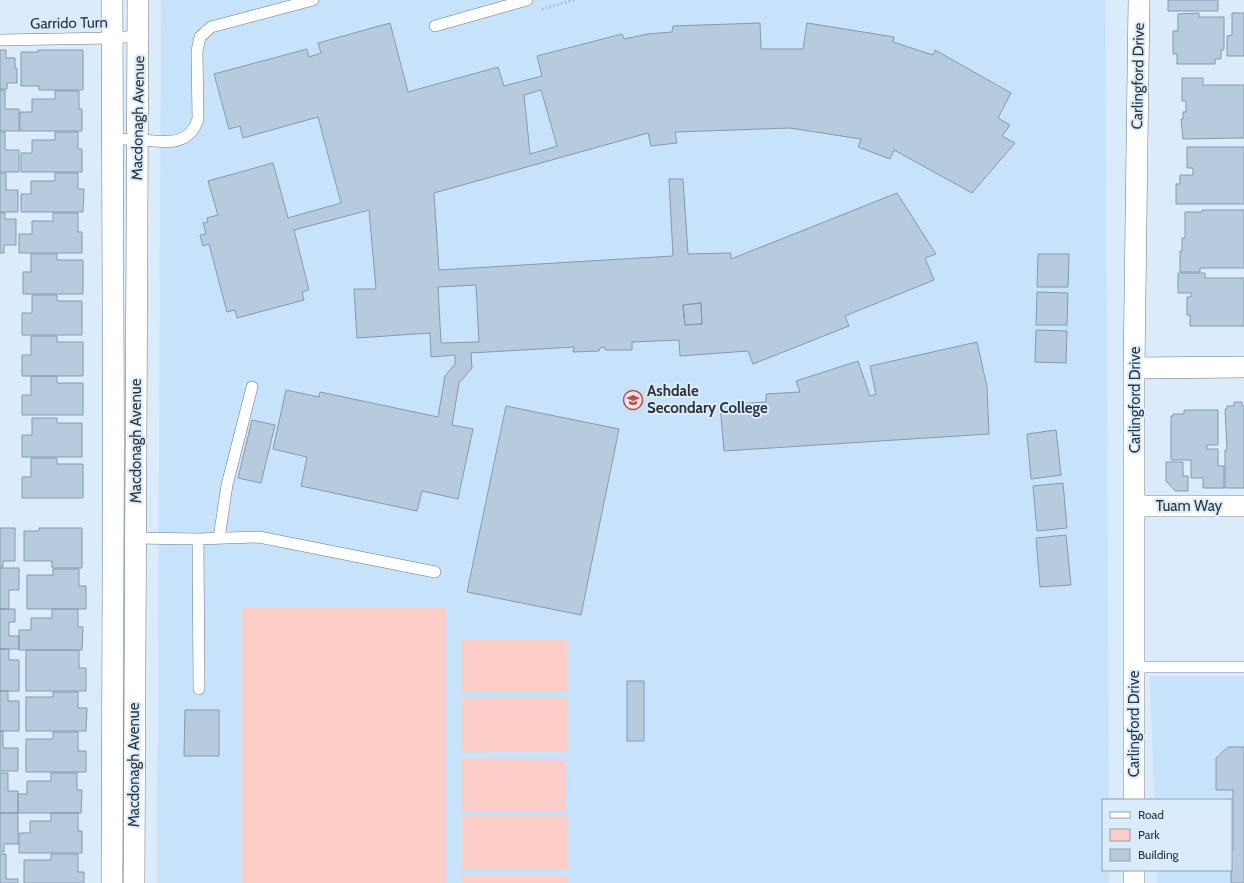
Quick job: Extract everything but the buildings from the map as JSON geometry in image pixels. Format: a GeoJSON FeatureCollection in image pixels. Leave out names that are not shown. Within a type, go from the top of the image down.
{"type":"FeatureCollection","features":[{"type":"Feature","properties":{"kind":"street","name":"Macdonagh Avenue"},"geometry":{"type":"LineString","coordinates":[[112,0],[114,139],[112,883]]}},
{"type":"Feature","properties":{"kind":"street","name":"Macdonagh Avenue"},"geometry":{"type":"LineString","coordinates":[[134,883],[138,0]]}},
{"type":"Feature","properties":{"kind":"street","name":"Carlingford Drive"},"geometry":{"type":"LineString","coordinates":[[1134,799],[1134,368],[1139,0]]}},
{"type":"Feature","properties":{"kind":"street"},"geometry":{"type":"LineString","coordinates":[[1134,368],[1244,367]]}},
{"type":"Feature","properties":{"kind":"street","name":"Tuam Way"},"geometry":{"type":"LineString","coordinates":[[1135,506],[1244,506]]}},
{"type":"Feature","properties":{"kind":"street"},"geometry":{"type":"LineString","coordinates":[[1134,871],[1134,883]]}},
{"type":"Feature","properties":{"kind":"lane"},"geometry":{"type":"LineString","coordinates":[[114,139],[167,142],[179,140],[189,135],[195,127],[198,119],[197,51],[200,37],[211,27],[313,0]]}},
{"type":"Feature","properties":{"kind":"lane"},"geometry":{"type":"LineString","coordinates":[[435,26],[498,4],[526,0]]}},
{"type":"Feature","properties":{"kind":"lane","name":"Garrido Turn"},"geometry":{"type":"LineString","coordinates":[[0,40],[112,38],[139,36]]}},
{"type":"Feature","properties":{"kind":"lane"},"geometry":{"type":"LineString","coordinates":[[219,538],[228,485],[252,387]]}},
{"type":"Feature","properties":{"kind":"lane"},"geometry":{"type":"LineString","coordinates":[[114,537],[198,539],[259,536],[435,572]]}},
{"type":"Feature","properties":{"kind":"lane"},"geometry":{"type":"LineString","coordinates":[[198,539],[198,689]]}},
{"type":"Feature","properties":{"kind":"lane"},"geometry":{"type":"LineString","coordinates":[[1135,667],[1244,667]]}},
{"type":"Feature","properties":{"kind":"path"},"geometry":{"type":"LineString","coordinates":[[538,10],[574,0]]}},
{"type":"Feature","properties":{"kind":"shaded area","name":"Ashdale Secondary College"},"geometry":{"type":"Polygon","coordinates":[[[161,0],[1105,0],[1109,799],[1102,799],[1102,871],[1109,871],[1109,883],[157,883],[161,0]]]}},
{"type":"Feature","properties":{"kind":"shaded area"},"geometry":{"type":"Polygon","coordinates":[[[1150,676],[1244,676],[1244,883],[1157,883],[1156,871],[1232,871],[1232,799],[1154,799],[1150,676]]]}},
{"type":"Feature","properties":{"kind":"green space"},"geometry":{"type":"Polygon","coordinates":[[[242,608],[446,608],[446,883],[241,883],[242,608]]]}},
{"type":"Feature","properties":{"kind":"green space"},"geometry":{"type":"Polygon","coordinates":[[[461,639],[567,639],[567,691],[461,691],[461,639]]]}},
{"type":"Feature","properties":{"kind":"green space"},"geometry":{"type":"Polygon","coordinates":[[[461,698],[567,698],[567,751],[461,751],[461,698]]]}},
{"type":"Feature","properties":{"kind":"green space"},"geometry":{"type":"Polygon","coordinates":[[[462,758],[566,759],[566,811],[461,811],[462,758]]]}},
{"type":"Feature","properties":{"kind":"green space"},"geometry":{"type":"Polygon","coordinates":[[[462,816],[567,816],[567,869],[462,869],[462,816]]]}},
{"type":"Feature","properties":{"kind":"green space"},"geometry":{"type":"Polygon","coordinates":[[[567,875],[567,883],[462,883],[462,876],[567,875]]]}},
{"type":"Feature","properties":{"kind":"place","name":"Ashdale Secondary College"},"geometry":{"type":"Point","coordinates":[633,400]}}]}
